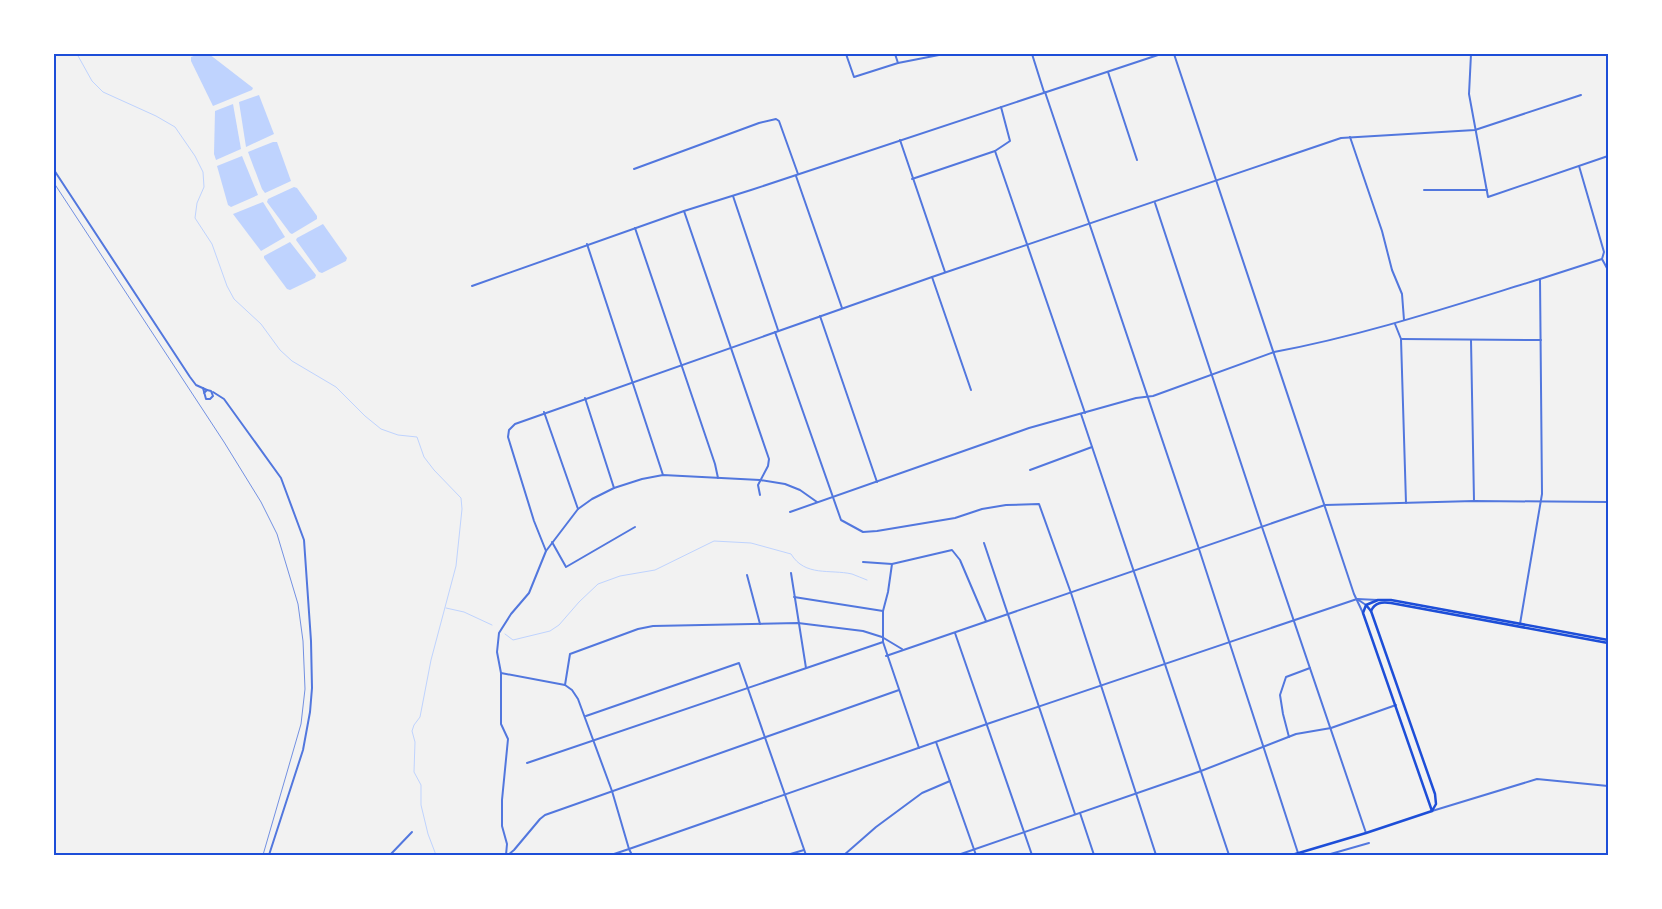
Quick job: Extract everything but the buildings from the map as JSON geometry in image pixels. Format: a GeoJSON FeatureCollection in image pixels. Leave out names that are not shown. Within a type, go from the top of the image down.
{"type":"FeatureCollection","features":[{"type":"Feature","properties":{"kind":"main road"},"geometry":{"type":"LineString","coordinates":[[1371,611],[1379,601]]}},
{"type":"Feature","properties":{"kind":"main road"},"geometry":{"type":"LineString","coordinates":[[1366,605],[1379,601],[1401,602],[1608,641]]}},
{"type":"Feature","properties":{"kind":"main road"},"geometry":{"type":"LineString","coordinates":[[1292,855],[1432,811],[1436,804],[1435,794],[1371,611],[1366,605]]}},
{"type":"Feature","properties":{"kind":"main road"},"geometry":{"type":"LineString","coordinates":[[1366,605],[1363,613],[1432,811]]}},
{"type":"Feature","properties":{"kind":"street"},"geometry":{"type":"LineString","coordinates":[[846,54],[854,77],[898,63],[944,54]]}},
{"type":"Feature","properties":{"kind":"street"},"geometry":{"type":"LineString","coordinates":[[895,54],[898,63]]}},
{"type":"Feature","properties":{"kind":"street"},"geometry":{"type":"LineString","coordinates":[[1032,54],[1199,549],[1298,854]]}},
{"type":"Feature","properties":{"kind":"street"},"geometry":{"type":"LineString","coordinates":[[472,286],[684,211],[1162,54]]}},
{"type":"Feature","properties":{"kind":"street"},"geometry":{"type":"LineString","coordinates":[[1174,54],[1215,180],[1363,613]]}},
{"type":"Feature","properties":{"kind":"street"},"geometry":{"type":"LineString","coordinates":[[1471,54],[1469,94],[1488,197],[1608,156]]}},
{"type":"Feature","properties":{"kind":"street"},"geometry":{"type":"LineString","coordinates":[[1108,71],[1138,160]]}},
{"type":"Feature","properties":{"kind":"street"},"geometry":{"type":"LineString","coordinates":[[546,551],[534,521],[508,437],[509,430],[515,424],[544,412],[945,272],[1341,138],[1475,130],[1581,95]]}},
{"type":"Feature","properties":{"kind":"street"},"geometry":{"type":"LineString","coordinates":[[912,179],[995,151],[1010,141],[1001,107]]}},
{"type":"Feature","properties":{"kind":"street"},"geometry":{"type":"LineString","coordinates":[[634,170],[759,123],[776,119],[779,121],[842,308]]}},
{"type":"Feature","properties":{"kind":"street"},"geometry":{"type":"LineString","coordinates":[[1350,137],[1382,231],[1392,270],[1402,294],[1404,320]]}},
{"type":"Feature","properties":{"kind":"street"},"geometry":{"type":"LineString","coordinates":[[900,140],[945,272]]}},
{"type":"Feature","properties":{"kind":"street"},"geometry":{"type":"LineString","coordinates":[[995,151],[1085,413]]}},
{"type":"Feature","properties":{"kind":"street"},"geometry":{"type":"LineString","coordinates":[[1579,166],[1604,252],[1602,259],[1608,270]]}},
{"type":"Feature","properties":{"kind":"street"},"geometry":{"type":"LineString","coordinates":[[54,170],[190,377],[196,385],[218,394],[234,412],[281,478],[304,540],[312,688],[310,712],[303,750],[270,855]]}},
{"type":"Feature","properties":{"kind":"street"},"geometry":{"type":"LineString","coordinates":[[1424,190],[1487,190]]}},
{"type":"Feature","properties":{"kind":"street"},"geometry":{"type":"LineString","coordinates":[[733,196],[831,497],[841,520],[863,532],[877,531],[955,518],[982,509],[1006,505],[1039,504],[1071,593],[1156,855]]}},
{"type":"Feature","properties":{"kind":"street"},"geometry":{"type":"LineString","coordinates":[[1154,202],[1366,833]]}},
{"type":"Feature","properties":{"kind":"street"},"geometry":{"type":"LineString","coordinates":[[684,211],[768,459],[768,466],[758,485],[760,495]]}},
{"type":"Feature","properties":{"kind":"street"},"geometry":{"type":"LineString","coordinates":[[635,228],[715,464],[718,478]]}},
{"type":"Feature","properties":{"kind":"street"},"geometry":{"type":"LineString","coordinates":[[587,244],[663,475]]}},
{"type":"Feature","properties":{"kind":"street"},"geometry":{"type":"LineString","coordinates":[[790,512],[1029,428],[1153,396],[1274,352],[1327,342],[1395,323],[1602,259]]}},
{"type":"Feature","properties":{"kind":"street"},"geometry":{"type":"LineString","coordinates":[[932,277],[970,390]]}},
{"type":"Feature","properties":{"kind":"street"},"geometry":{"type":"LineString","coordinates":[[1520,625],[1541,501],[1540,279]]}},
{"type":"Feature","properties":{"kind":"street"},"geometry":{"type":"LineString","coordinates":[[820,316],[877,482]]}},
{"type":"Feature","properties":{"kind":"street"},"geometry":{"type":"LineString","coordinates":[[1395,323],[1401,339],[1406,503]]}},
{"type":"Feature","properties":{"kind":"street"},"geometry":{"type":"LineString","coordinates":[[1401,339],[1541,340]]}},
{"type":"Feature","properties":{"kind":"street"},"geometry":{"type":"LineString","coordinates":[[1471,340],[1474,501]]}},
{"type":"Feature","properties":{"kind":"street"},"geometry":{"type":"LineString","coordinates":[[203,388],[204,397],[208,400],[218,394]]}},
{"type":"Feature","properties":{"kind":"street"},"geometry":{"type":"LineString","coordinates":[[204,393],[207,390]]}},
{"type":"Feature","properties":{"kind":"street"},"geometry":{"type":"LineString","coordinates":[[584,398],[614,488]]}},
{"type":"Feature","properties":{"kind":"street"},"geometry":{"type":"LineString","coordinates":[[544,412],[578,508]]}},
{"type":"Feature","properties":{"kind":"street"},"geometry":{"type":"LineString","coordinates":[[1081,414],[1229,855]]}},
{"type":"Feature","properties":{"kind":"street"},"geometry":{"type":"LineString","coordinates":[[1030,470],[1092,447]]}},
{"type":"Feature","properties":{"kind":"street"},"geometry":{"type":"LineString","coordinates":[[507,855],[507,844],[502,826],[502,800],[508,739],[501,724],[501,673],[497,652],[498,633],[529,593],[546,551],[578,508],[592,498],[614,488],[642,479],[663,475],[760,480],[785,484],[800,490],[816,502]]}},
{"type":"Feature","properties":{"kind":"street"},"geometry":{"type":"LineString","coordinates":[[886,656],[1325,505],[1474,501],[1608,502]]}},
{"type":"Feature","properties":{"kind":"street"},"geometry":{"type":"LineString","coordinates":[[552,542],[566,567],[635,527]]}},
{"type":"Feature","properties":{"kind":"street"},"geometry":{"type":"LineString","coordinates":[[984,543],[1075,814]]}},
{"type":"Feature","properties":{"kind":"street"},"geometry":{"type":"LineString","coordinates":[[863,562],[892,564],[952,550],[960,560],[986,621]]}},
{"type":"Feature","properties":{"kind":"street"},"geometry":{"type":"LineString","coordinates":[[892,564],[883,611],[882,637],[886,656],[920,748]]}},
{"type":"Feature","properties":{"kind":"street"},"geometry":{"type":"LineString","coordinates":[[791,573],[806,668]]}},
{"type":"Feature","properties":{"kind":"street"},"geometry":{"type":"LineString","coordinates":[[747,575],[760,624]]}},
{"type":"Feature","properties":{"kind":"street"},"geometry":{"type":"LineString","coordinates":[[794,597],[883,611]]}},
{"type":"Feature","properties":{"kind":"street"},"geometry":{"type":"LineString","coordinates":[[1357,599],[1366,605]]}},
{"type":"Feature","properties":{"kind":"street"},"geometry":{"type":"LineString","coordinates":[[611,855],[987,724],[1357,599],[1379,601]]}},
{"type":"Feature","properties":{"kind":"street"},"geometry":{"type":"LineString","coordinates":[[565,685],[570,654],[646,627],[798,623],[863,631],[882,637],[902,650]]}},
{"type":"Feature","properties":{"kind":"street"},"geometry":{"type":"LineString","coordinates":[[954,632],[1032,855]]}},
{"type":"Feature","properties":{"kind":"street"},"geometry":{"type":"LineString","coordinates":[[527,763],[883,642]]}},
{"type":"Feature","properties":{"kind":"street"},"geometry":{"type":"LineString","coordinates":[[586,716],[739,663],[806,855]]}},
{"type":"Feature","properties":{"kind":"street"},"geometry":{"type":"LineString","coordinates":[[1289,737],[1280,695],[1286,677],[1310,668]]}},
{"type":"Feature","properties":{"kind":"street"},"geometry":{"type":"LineString","coordinates":[[501,673],[565,685],[572,690],[586,716],[632,855]]}},
{"type":"Feature","properties":{"kind":"street"},"geometry":{"type":"LineString","coordinates":[[507,855],[514,850],[545,815],[898,690]]}},
{"type":"Feature","properties":{"kind":"street"},"geometry":{"type":"LineString","coordinates":[[958,855],[1137,793],[1289,737],[1330,728],[1396,706]]}},
{"type":"Feature","properties":{"kind":"street"},"geometry":{"type":"LineString","coordinates":[[936,742],[976,855]]}},
{"type":"Feature","properties":{"kind":"street"},"geometry":{"type":"LineString","coordinates":[[1432,811],[1538,779],[1608,786]]}},
{"type":"Feature","properties":{"kind":"street"},"geometry":{"type":"LineString","coordinates":[[844,855],[876,827],[922,793],[950,781]]}},
{"type":"Feature","properties":{"kind":"street"},"geometry":{"type":"LineString","coordinates":[[1080,813],[1094,855]]}},
{"type":"Feature","properties":{"kind":"street"},"geometry":{"type":"LineString","coordinates":[[390,855],[412,832]]}},
{"type":"Feature","properties":{"kind":"street"},"geometry":{"type":"LineString","coordinates":[[1327,855],[1369,843]]}},
{"type":"Feature","properties":{"kind":"street"},"geometry":{"type":"LineString","coordinates":[[787,855],[804,850]]}},
{"type":"Feature","properties":{"kind":"water"},"geometry":{"type":"Polygon","coordinates":[[[199,54],[209,54],[253,88],[252,90],[213,106],[191,61],[191,57],[199,54]]]}},
{"type":"Feature","properties":{"kind":"water"},"geometry":{"type":"Polygon","coordinates":[[[259,95],[274,134],[246,147],[239,102],[259,95]]]}},
{"type":"Feature","properties":{"kind":"water"},"geometry":{"type":"Polygon","coordinates":[[[233,104],[241,149],[216,160],[214,154],[215,111],[233,104]]]}},
{"type":"Feature","properties":{"kind":"water"},"geometry":{"type":"Polygon","coordinates":[[[277,142],[291,181],[265,193],[248,152],[277,142]]]}},
{"type":"Feature","properties":{"kind":"water"},"geometry":{"type":"Polygon","coordinates":[[[242,156],[258,195],[231,207],[228,205],[217,166],[242,156]]]}},
{"type":"Feature","properties":{"kind":"water"},"geometry":{"type":"Polygon","coordinates":[[[294,187],[297,188],[317,216],[317,219],[292,234],[267,202],[268,199],[294,187]]]}},
{"type":"Feature","properties":{"kind":"water"},"geometry":{"type":"Polygon","coordinates":[[[263,202],[285,237],[261,251],[233,214],[263,202]]]}},
{"type":"Feature","properties":{"kind":"water"},"geometry":{"type":"Polygon","coordinates":[[[323,224],[347,258],[346,261],[322,273],[319,272],[296,240],[323,224]]]}},
{"type":"Feature","properties":{"kind":"water"},"geometry":{"type":"Polygon","coordinates":[[[290,242],[316,275],[315,278],[290,290],[287,289],[264,256],[290,242]]]}},
{"type":"Feature","properties":{"kind":"waterway"},"geometry":{"type":"LineString","coordinates":[[77,54],[92,81],[103,92],[156,116],[175,127],[195,156],[203,172],[204,187],[197,203],[195,218],[212,244],[227,286],[234,299],[261,324],[280,350],[292,361],[336,387],[381,429],[398,435],[417,437],[424,457],[461,498],[462,509],[456,566],[431,660],[420,717],[412,731],[415,742],[414,772],[421,785],[421,805],[428,834],[436,855]]}},
{"type":"Feature","properties":{"kind":"waterway"},"geometry":{"type":"LineString","coordinates":[[505,634],[513,640],[550,631],[559,625],[598,584],[620,576],[655,570],[714,541],[751,543],[791,554],[803,566],[811,569],[852,574],[867,580]]}},
{"type":"Feature","properties":{"kind":"waterway"},"geometry":{"type":"LineString","coordinates":[[446,608],[464,612],[492,625]]}},
{"type":"Feature","properties":{"kind":"railway"},"geometry":{"type":"LineString","coordinates":[[54,183],[224,442],[261,502],[277,534],[298,604],[303,641],[305,689],[301,724],[263,855]]}}]}
